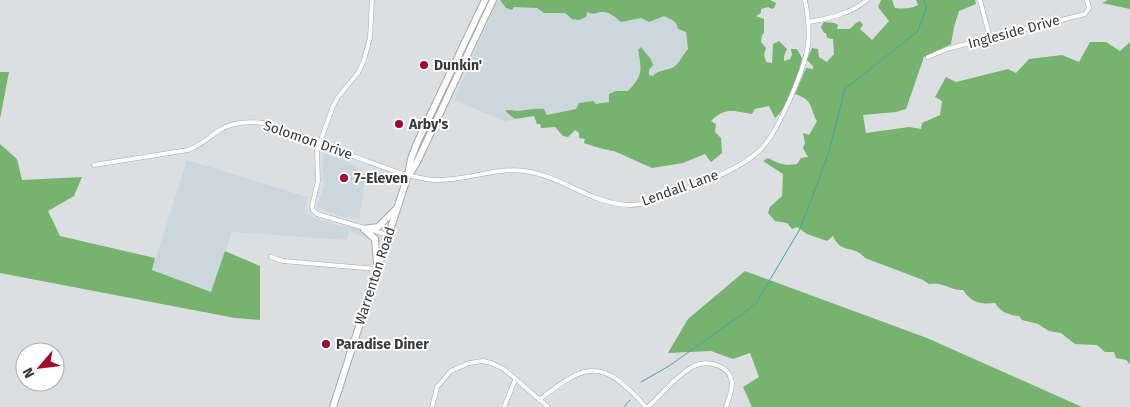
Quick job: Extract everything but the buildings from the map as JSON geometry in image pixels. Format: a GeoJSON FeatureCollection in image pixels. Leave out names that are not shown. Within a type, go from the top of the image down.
{"type":"FeatureCollection","features":[{"type":"Feature","properties":{"kind":"main road","name":"Warrenton Road"},"geometry":{"type":"LineString","coordinates":[[333,407],[417,143],[486,0]]}},
{"type":"Feature","properties":{"kind":"main road","name":"Warrenton Road"},"geometry":{"type":"LineString","coordinates":[[408,175],[417,162],[493,0]]}},
{"type":"Feature","properties":{"kind":"main road"},"geometry":{"type":"LineString","coordinates":[[364,229],[377,228],[398,206]]}},
{"type":"Feature","properties":{"kind":"main road"},"geometry":{"type":"LineString","coordinates":[[364,229],[375,239],[377,268]]}},
{"type":"Feature","properties":{"kind":"street"},"geometry":{"type":"LineString","coordinates":[[372,0],[370,38],[364,60],[358,73],[333,106],[320,143],[317,158],[318,181],[312,202],[312,210],[317,214],[388,235]]}},
{"type":"Feature","properties":{"kind":"street","name":"Lendall Lane"},"geometry":{"type":"LineString","coordinates":[[408,175],[426,179],[446,180],[508,170],[527,171],[546,176],[606,200],[630,205],[646,203],[688,188],[744,162],[761,150],[767,142],[802,70],[809,43],[809,22],[805,0]]}},
{"type":"Feature","properties":{"kind":"street"},"geometry":{"type":"LineString","coordinates":[[809,22],[842,15],[854,10],[868,0]]}},
{"type":"Feature","properties":{"kind":"street"},"geometry":{"type":"LineString","coordinates":[[980,0],[990,38]]}},
{"type":"Feature","properties":{"kind":"street","name":"Ingleside Drive"},"geometry":{"type":"LineString","coordinates":[[928,57],[946,49],[1085,14],[1089,8],[1087,0]]}},
{"type":"Feature","properties":{"kind":"street","name":"Solomon Drive"},"geometry":{"type":"LineString","coordinates":[[94,165],[193,148],[220,130],[235,124],[255,122],[264,123],[408,175]]}},
{"type":"Feature","properties":{"kind":"street"},"geometry":{"type":"LineString","coordinates":[[271,258],[283,261],[377,268]]}},
{"type":"Feature","properties":{"kind":"street"},"geometry":{"type":"LineString","coordinates":[[432,407],[440,382],[451,371],[463,364],[478,361],[491,363],[504,369],[548,407]]}},
{"type":"Feature","properties":{"kind":"street"},"geometry":{"type":"LineString","coordinates":[[539,400],[567,378],[582,372],[596,371],[616,378],[647,407],[689,369],[705,364],[718,366],[729,374],[732,387],[726,405]]}},
{"type":"Feature","properties":{"kind":"street"},"geometry":{"type":"LineString","coordinates":[[504,407],[515,380]]}},
{"type":"Feature","properties":{"kind":"shaded area"},"geometry":{"type":"Polygon","coordinates":[[[498,0],[504,5],[537,8],[544,13],[565,13],[572,19],[587,12],[595,15],[603,12],[611,14],[621,22],[641,18],[649,22],[664,16],[675,21],[686,32],[688,49],[675,66],[658,71],[654,76],[649,75],[650,58],[641,48],[638,50],[642,71],[628,91],[616,91],[609,102],[547,115],[529,108],[518,111],[508,110],[505,112],[515,119],[506,122],[454,100],[498,0]]]}},
{"type":"Feature","properties":{"kind":"shaded area"},"geometry":{"type":"Polygon","coordinates":[[[323,153],[349,162],[363,171],[365,177],[359,219],[340,216],[318,208],[324,185],[323,153]]]}},
{"type":"Feature","properties":{"kind":"shaded area"},"geometry":{"type":"Polygon","coordinates":[[[187,160],[307,197],[304,214],[340,226],[369,226],[369,239],[349,231],[347,240],[232,232],[211,292],[152,270],[187,160]]]}},
{"type":"Feature","properties":{"kind":"green space"},"geometry":{"type":"Polygon","coordinates":[[[500,0],[770,0],[776,3],[774,8],[761,9],[761,13],[756,16],[764,19],[764,33],[761,42],[766,48],[764,54],[766,62],[772,63],[773,44],[779,41],[787,49],[784,61],[790,59],[792,55],[791,49],[797,49],[802,58],[796,81],[788,99],[775,118],[769,106],[755,109],[752,114],[725,112],[711,121],[716,124],[715,132],[721,138],[722,153],[711,162],[705,154],[683,163],[652,168],[614,151],[584,143],[585,139],[579,138],[579,133],[575,130],[568,137],[563,136],[555,127],[541,128],[534,116],[515,119],[505,111],[544,109],[547,115],[576,109],[579,103],[593,101],[596,104],[609,102],[609,94],[616,91],[628,91],[639,77],[641,68],[638,50],[641,47],[653,65],[649,70],[649,75],[653,76],[673,68],[679,62],[688,49],[686,32],[678,29],[675,22],[664,16],[649,22],[641,18],[621,22],[606,12],[595,14],[587,12],[586,17],[579,20],[572,19],[565,13],[544,13],[537,8],[514,7],[512,10],[506,8],[500,0]]]}},
{"type":"Feature","properties":{"kind":"green space"},"geometry":{"type":"Polygon","coordinates":[[[881,0],[892,0],[895,8],[901,9],[918,5],[916,0],[975,0],[976,4],[959,11],[951,44],[924,57],[906,109],[896,112],[863,115],[866,133],[909,127],[921,129],[922,123],[940,115],[942,101],[935,97],[946,77],[956,82],[1008,69],[1016,73],[1029,59],[1062,55],[1079,62],[1090,42],[1106,42],[1120,51],[1130,42],[1130,364],[1126,360],[1116,358],[1114,352],[1105,352],[1097,345],[1075,344],[1061,333],[1049,331],[1038,324],[1022,320],[1019,316],[999,309],[995,303],[974,301],[963,290],[934,283],[929,284],[865,258],[856,251],[844,248],[836,242],[833,236],[827,241],[807,234],[797,227],[792,229],[787,223],[775,221],[768,213],[770,207],[782,196],[783,174],[763,161],[768,158],[782,164],[793,165],[797,164],[801,158],[808,157],[803,148],[805,143],[803,133],[809,135],[817,121],[809,102],[795,94],[806,68],[813,69],[813,66],[807,60],[812,48],[818,49],[819,57],[827,62],[834,54],[833,39],[827,38],[826,33],[824,33],[821,27],[824,22],[835,23],[838,25],[837,29],[850,29],[860,21],[863,25],[860,29],[872,40],[889,21],[878,7],[881,0]]]}},
{"type":"Feature","properties":{"kind":"green space"},"geometry":{"type":"Polygon","coordinates":[[[1108,0],[1130,0],[1130,9],[1102,3],[1108,0]]]}},
{"type":"Feature","properties":{"kind":"green space"},"geometry":{"type":"Polygon","coordinates":[[[0,72],[9,72],[0,119],[0,72]]]}},
{"type":"Feature","properties":{"kind":"green space"},"geometry":{"type":"Polygon","coordinates":[[[0,144],[17,159],[22,180],[82,177],[74,196],[48,211],[60,236],[155,258],[152,270],[211,292],[225,251],[260,266],[260,320],[235,318],[0,273],[0,144]]]}},
{"type":"Feature","properties":{"kind":"green space"},"geometry":{"type":"Polygon","coordinates":[[[745,271],[927,338],[1082,407],[752,407],[743,387],[759,377],[750,353],[733,359],[711,351],[668,353],[688,319],[745,271]]]}},
{"type":"Feature","properties":{"kind":"waterway"},"geometry":{"type":"LineString","coordinates":[[641,382],[669,366],[755,305],[800,229],[828,155],[845,89],[918,31],[926,8],[924,0]]}},
{"type":"Feature","properties":{"kind":"waterway"},"geometry":{"type":"LineString","coordinates":[[624,407],[630,400]]}},
{"type":"Feature","properties":{"kind":"place","name":"Dunkin'"},"geometry":{"type":"Point","coordinates":[424,65]}},
{"type":"Feature","properties":{"kind":"place","name":"Arby's"},"geometry":{"type":"Point","coordinates":[399,124]}},
{"type":"Feature","properties":{"kind":"place","name":"7-Eleven"},"geometry":{"type":"Point","coordinates":[344,178]}},
{"type":"Feature","properties":{"kind":"place","name":"Paradise Diner"},"geometry":{"type":"Point","coordinates":[326,344]}}]}
